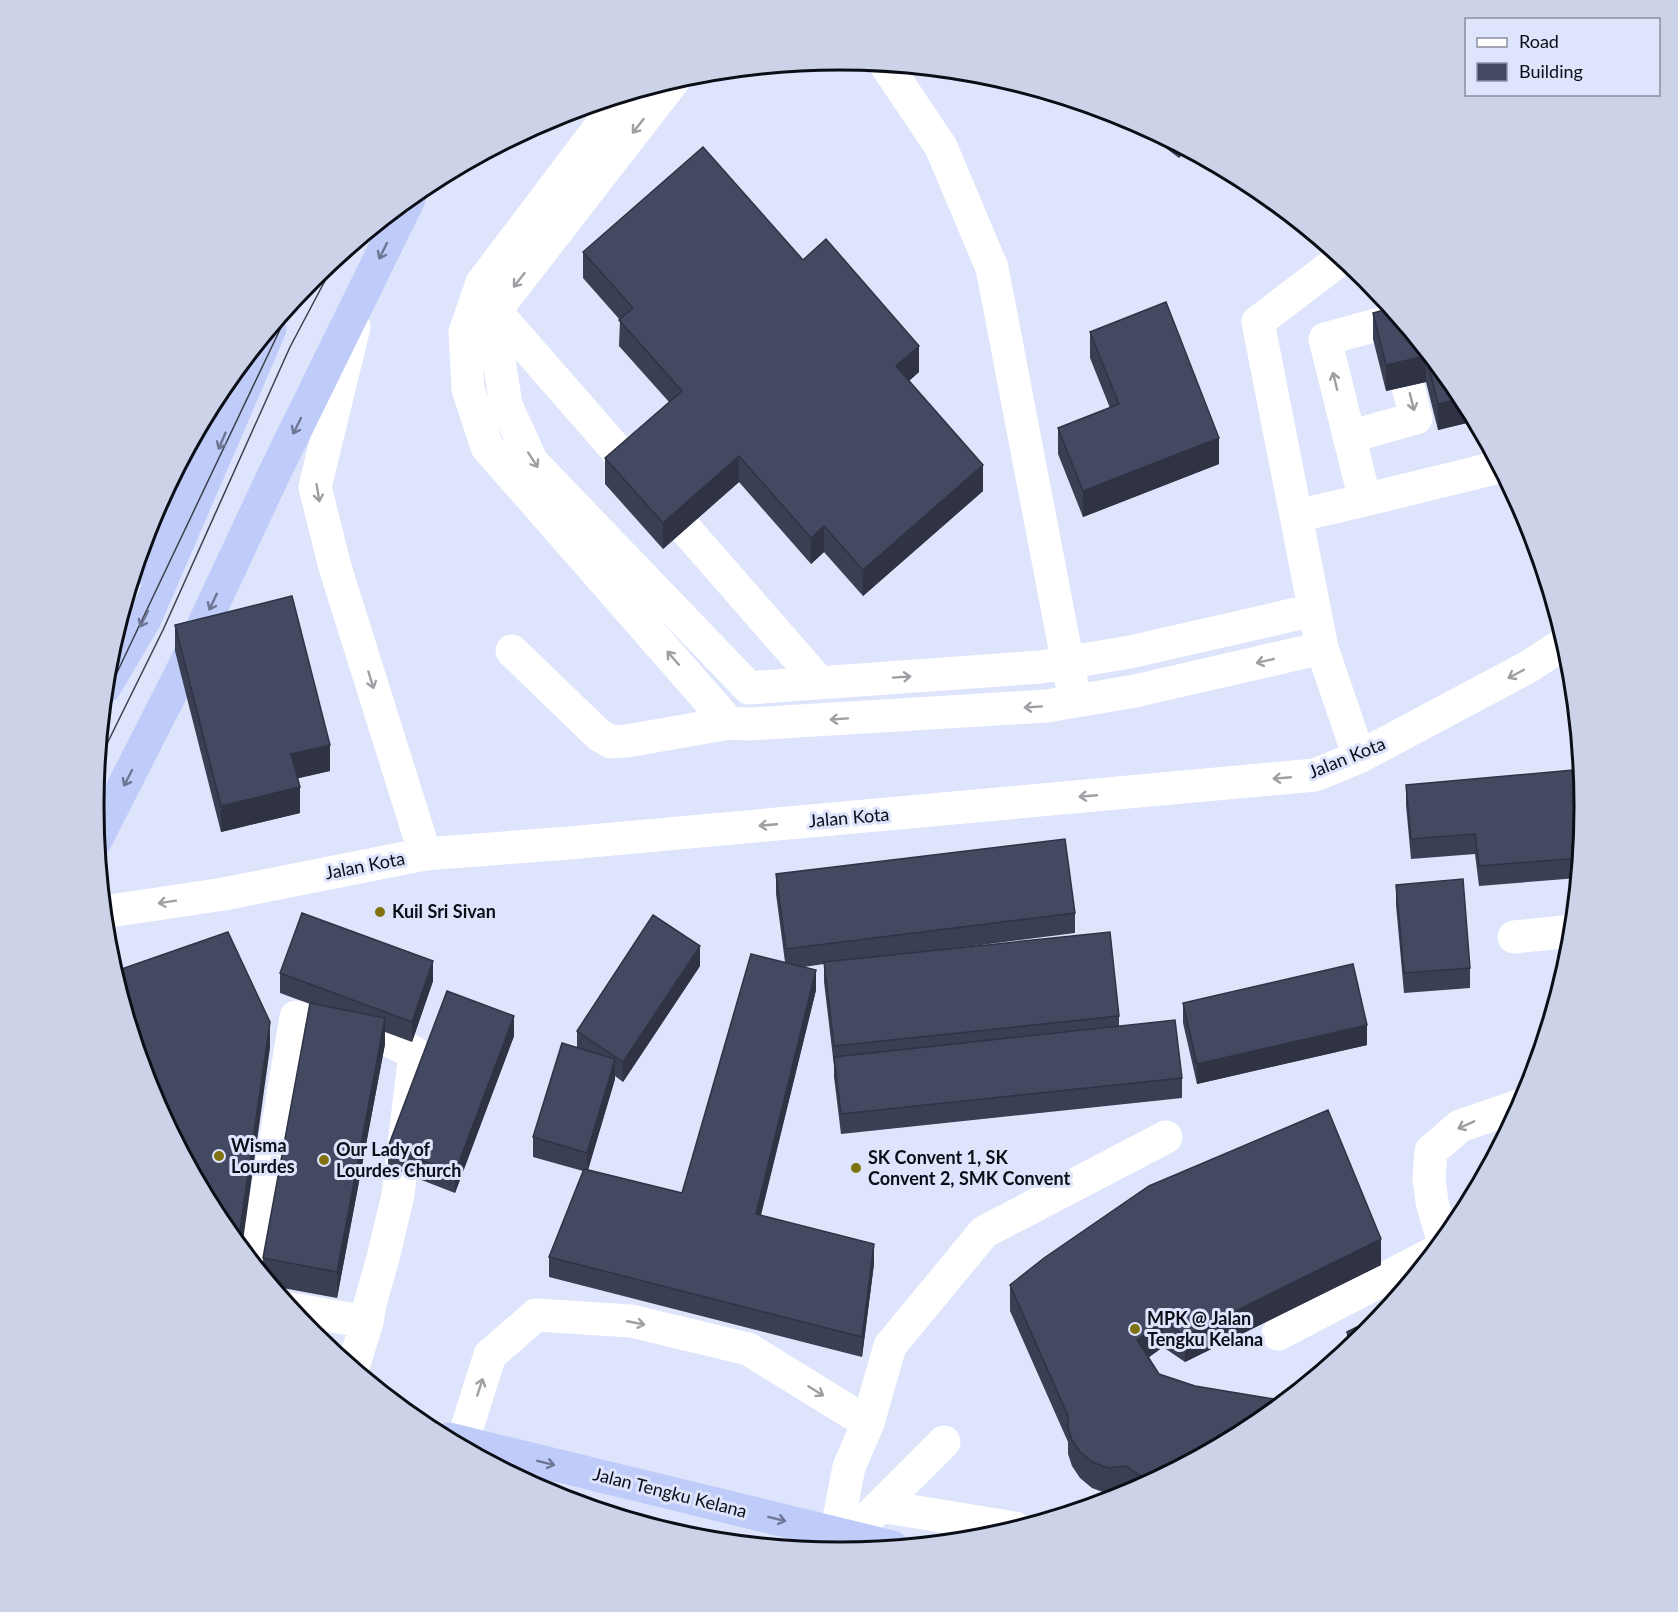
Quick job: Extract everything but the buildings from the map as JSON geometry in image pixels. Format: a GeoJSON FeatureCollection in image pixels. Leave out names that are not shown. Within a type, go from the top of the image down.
{"type":"FeatureCollection","features":[{"type":"Feature","properties":{"kind":"highway"},"geometry":{"type":"LineString","coordinates":[[104,824],[181,673],[274,474],[401,215]]}},
{"type":"Feature","properties":{"kind":"highway"},"geometry":{"type":"LineString","coordinates":[[118,666],[145,619],[260,352]]}},
{"type":"Feature","properties":{"kind":"highway","name":"Jalan Tengku Kelana"},"geometry":{"type":"LineString","coordinates":[[477,1446],[867,1541]]}},
{"type":"Feature","properties":{"kind":"street"},"geometry":{"type":"LineString","coordinates":[[891,72],[941,147],[992,268],[1075,702]]}},
{"type":"Feature","properties":{"kind":"street"},"geometry":{"type":"LineString","coordinates":[[664,92],[495,310],[496,340],[506,405],[532,462],[750,688]]}},
{"type":"Feature","properties":{"kind":"street"},"geometry":{"type":"LineString","coordinates":[[616,106],[482,283],[465,332],[468,389],[487,447],[740,724]]}},
{"type":"Feature","properties":{"kind":"street"},"geometry":{"type":"LineString","coordinates":[[1335,263],[1258,321],[1322,648],[1359,757]]}},
{"type":"Feature","properties":{"kind":"street"},"geometry":{"type":"LineString","coordinates":[[362,293],[315,487],[335,567],[425,854]]}},
{"type":"Feature","properties":{"kind":"street"},"geometry":{"type":"LineString","coordinates":[[495,310],[820,682]]}},
{"type":"Feature","properties":{"kind":"street"},"geometry":{"type":"LineString","coordinates":[[1349,437],[1365,500]]}},
{"type":"Feature","properties":{"kind":"street"},"geometry":{"type":"LineString","coordinates":[[1296,516],[1492,469]]}},
{"type":"Feature","properties":{"kind":"street"},"geometry":{"type":"LineString","coordinates":[[750,688],[1040,667],[1130,652],[1314,610]]}},
{"type":"Feature","properties":{"kind":"street"},"geometry":{"type":"LineString","coordinates":[[512,651],[599,735],[611,742],[740,724],[1047,706],[1135,692],[1322,648]]}},
{"type":"Feature","properties":{"kind":"street","name":"Jalan Kota"},"geometry":{"type":"LineString","coordinates":[[111,911],[224,894],[425,854],[581,842],[1315,775],[1359,757],[1528,668],[1557,649]]}},
{"type":"Feature","properties":{"kind":"street"},"geometry":{"type":"LineString","coordinates":[[740,724],[750,688]]}},
{"type":"Feature","properties":{"kind":"street"},"geometry":{"type":"LineString","coordinates":[[1514,937],[1563,932]]}},
{"type":"Feature","properties":{"kind":"street"},"geometry":{"type":"LineString","coordinates":[[256,1256],[297,1017],[333,1019],[362,1028],[416,1053],[398,1195],[355,1360]]}},
{"type":"Feature","properties":{"kind":"street"},"geometry":{"type":"LineString","coordinates":[[1440,1230],[1432,1202],[1429,1178],[1431,1151],[1460,1126],[1509,1109]]}},
{"type":"Feature","properties":{"kind":"street"},"geometry":{"type":"LineString","coordinates":[[843,1535],[849,1467],[868,1423],[890,1346],[984,1232],[1166,1137]]}},
{"type":"Feature","properties":{"kind":"street"},"geometry":{"type":"LineString","coordinates":[[1278,1334],[1416,1262]]}},
{"type":"Feature","properties":{"kind":"street"},"geometry":{"type":"LineString","coordinates":[[305,1311],[367,1322]]}},
{"type":"Feature","properties":{"kind":"street"},"geometry":{"type":"LineString","coordinates":[[458,1435],[490,1355],[536,1315],[631,1321],[748,1349],[868,1423]]}},
{"type":"Feature","properties":{"kind":"street"},"geometry":{"type":"LineString","coordinates":[[843,1535],[880,1506],[944,1442]]}},
{"type":"Feature","properties":{"kind":"street"},"geometry":{"type":"LineString","coordinates":[[880,1506],[993,1524]]}},
{"type":"Feature","properties":{"kind":"tram line"},"geometry":{"type":"LineString","coordinates":[[106,745],[163,630],[290,347],[325,280]]}},
{"type":"Feature","properties":{"kind":"tram line"},"geometry":{"type":"LineString","coordinates":[[116,675],[282,326]]}},
{"type":"Feature","properties":{"kind":"place","name":"Kuil Sri Sivan"},"geometry":{"type":"Point","coordinates":[380,912]}},
{"type":"Feature","properties":{"kind":"place","name":"Wisma Lourdes"},"geometry":{"type":"Point","coordinates":[219,1156]}},
{"type":"Feature","properties":{"kind":"place","name":"Our Lady of Lourdes Church"},"geometry":{"type":"Point","coordinates":[324,1160]}},
{"type":"Feature","properties":{"kind":"place","name":"SK Convent 1, SK Convent 2, SMK Convent"},"geometry":{"type":"Point","coordinates":[856,1168]}},
{"type":"Feature","properties":{"kind":"place","name":"MPK @ Jalan Tengku Kelana"},"geometry":{"type":"Point","coordinates":[1135,1329]}}]}
